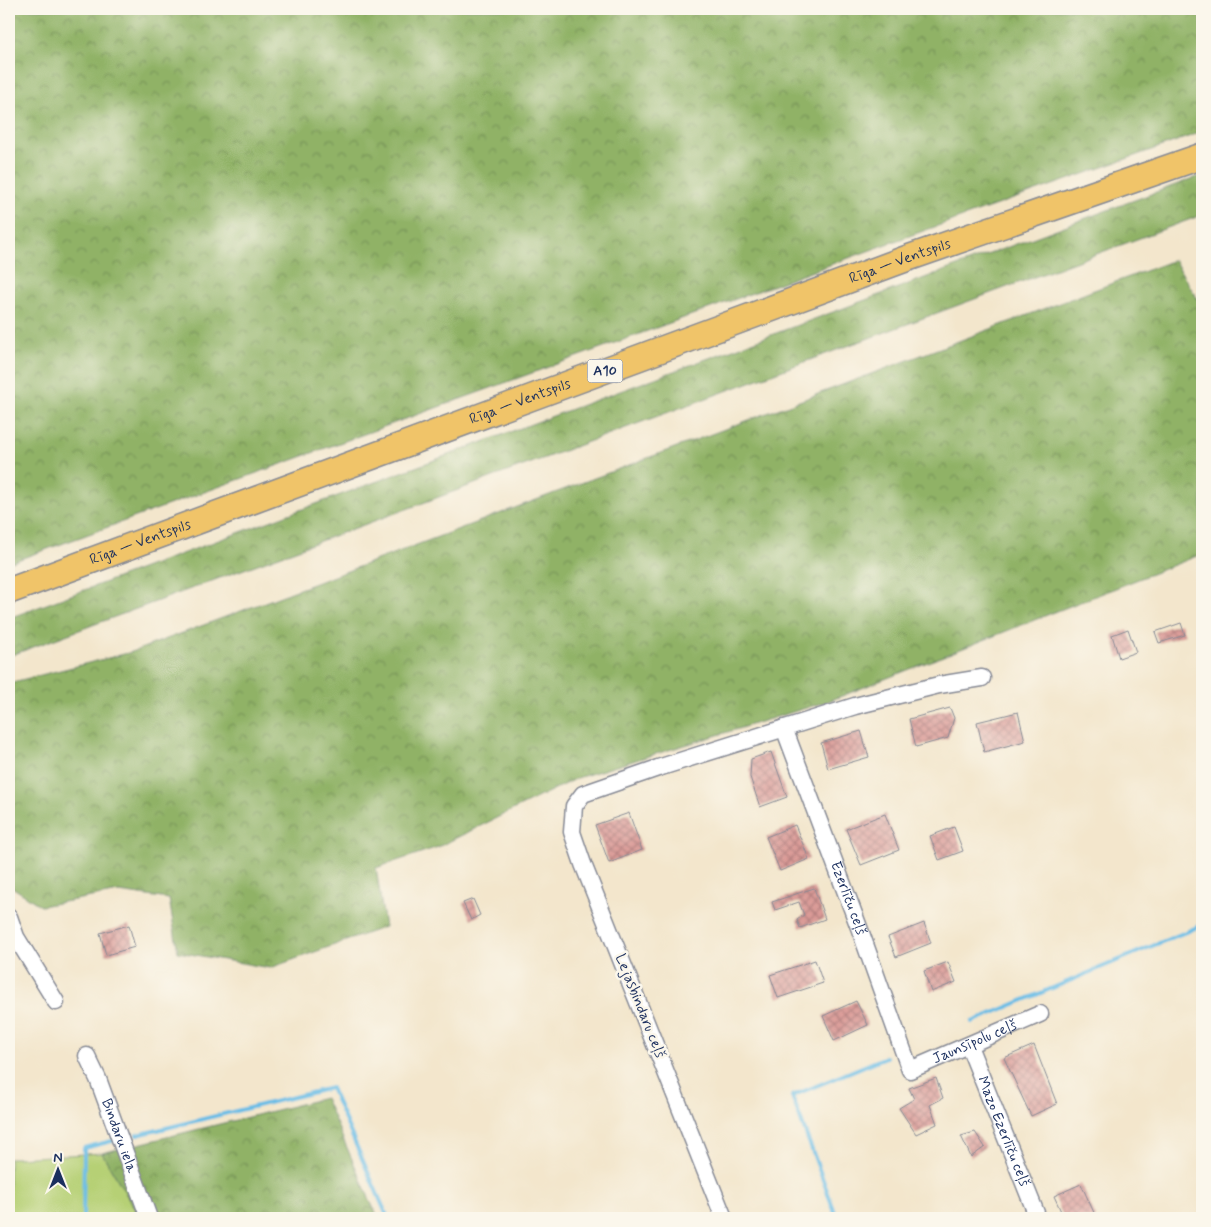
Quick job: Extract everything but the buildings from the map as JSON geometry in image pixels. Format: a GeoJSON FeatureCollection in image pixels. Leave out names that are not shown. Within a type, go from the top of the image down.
{"type":"FeatureCollection","features":[{"type":"Feature","properties":{"kind":"highway","name":"Rīga — Ventspils"},"geometry":{"type":"LineString","coordinates":[[9,591],[908,258],[1202,156]]}},
{"type":"Feature","properties":{"kind":"street"},"geometry":{"type":"LineString","coordinates":[[784,728],[855,706],[939,685],[982,678]]}},
{"type":"Feature","properties":{"kind":"street","name":"Lejasbindaru ceļš"},"geometry":{"type":"LineString","coordinates":[[724,1218],[588,876],[572,832],[574,806],[583,794],[784,728]]}},
{"type":"Feature","properties":{"kind":"street","name":"Ezerlīču ceļš"},"geometry":{"type":"LineString","coordinates":[[784,728],[910,1070]]}},
{"type":"Feature","properties":{"kind":"street"},"geometry":{"type":"LineString","coordinates":[[10,921],[16,937],[56,1002]]}},
{"type":"Feature","properties":{"kind":"street","name":"Jaunsīpolu ceļš"},"geometry":{"type":"LineString","coordinates":[[910,1070],[1040,1014]]}},
{"type":"Feature","properties":{"kind":"street","name":"Mazo Ezerlīču ceļš"},"geometry":{"type":"LineString","coordinates":[[969,1046],[1038,1218]]}},
{"type":"Feature","properties":{"kind":"street","name":"Bindaru iela"},"geometry":{"type":"LineString","coordinates":[[86,1056],[98,1079],[149,1218]]}},
{"type":"Feature","properties":{"kind":"green space"},"geometry":{"type":"Polygon","coordinates":[[[9,9],[1202,9],[1202,132],[912,235],[9,563],[9,9]]]}},
{"type":"Feature","properties":{"kind":"green space"},"geometry":{"type":"Polygon","coordinates":[[[1202,175],[1202,215],[9,656],[9,618],[1202,175]]]}},
{"type":"Feature","properties":{"kind":"green space"},"geometry":{"type":"Polygon","coordinates":[[[1174,260],[1202,306],[1202,554],[829,701],[577,778],[438,847],[376,868],[385,927],[270,968],[178,952],[169,899],[119,892],[41,906],[12,887],[9,888],[9,683],[132,652],[1174,260]]]}},
{"type":"Feature","properties":{"kind":"green space"},"geometry":{"type":"Polygon","coordinates":[[[325,1098],[378,1218],[140,1218],[102,1153],[325,1098]]]}},
{"type":"Feature","properties":{"kind":"green space"},"geometry":{"type":"Polygon","coordinates":[[[102,1153],[140,1218],[9,1218],[9,1158],[102,1153]]]}},
{"type":"Feature","properties":{"kind":"waterway"},"geometry":{"type":"LineString","coordinates":[[972,1022],[1202,925]]}},
{"type":"Feature","properties":{"kind":"waterway"},"geometry":{"type":"LineString","coordinates":[[837,1218],[792,1096],[886,1057]]}},
{"type":"Feature","properties":{"kind":"waterway"},"geometry":{"type":"LineString","coordinates":[[137,1135],[331,1088],[388,1218]]}},
{"type":"Feature","properties":{"kind":"waterway"},"geometry":{"type":"LineString","coordinates":[[83,1218],[84,1148],[116,1140]]}}]}
